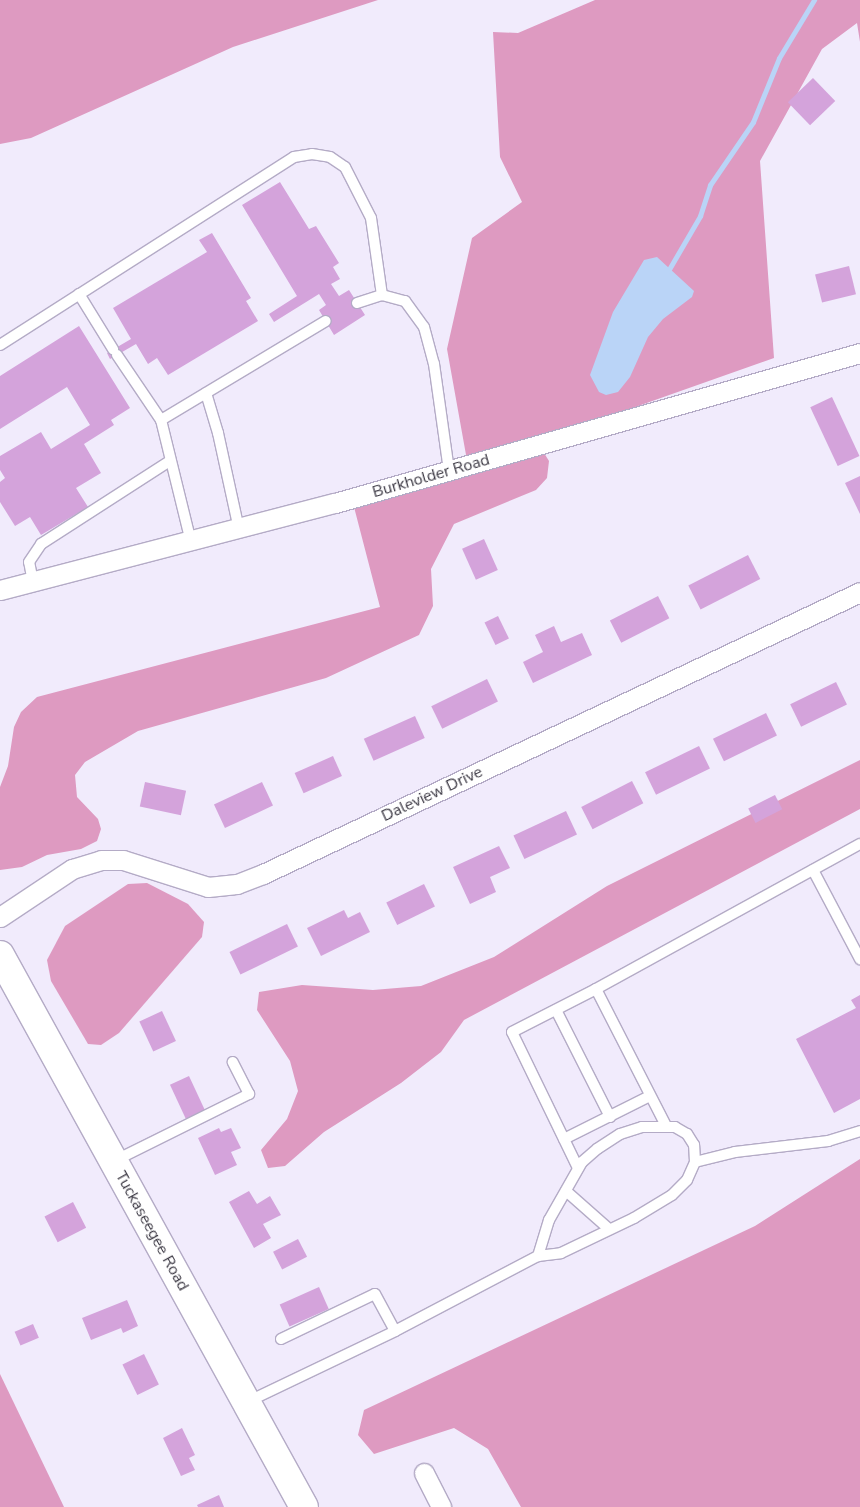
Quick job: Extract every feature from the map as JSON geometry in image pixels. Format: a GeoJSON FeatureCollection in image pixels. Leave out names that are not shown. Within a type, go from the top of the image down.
{"type":"FeatureCollection","features":[{"type":"Feature","properties":{"kind":"street","name":"Burkholder Road"},"geometry":{"type":"LineString","coordinates":[[0,590],[239,529],[860,353]]}},
{"type":"Feature","properties":{"kind":"street","name":"Daleview Drive"},"geometry":{"type":"LineString","coordinates":[[0,917],[72,869],[101,860],[123,860],[208,887],[237,884],[263,874],[860,592]]}},
{"type":"Feature","properties":{"kind":"street","name":"Tuckaseegee Road"},"geometry":{"type":"LineString","coordinates":[[0,955],[304,1507]]}},
{"type":"Feature","properties":{"kind":"street"},"geometry":{"type":"LineString","coordinates":[[424,1473],[441,1507]]}},
{"type":"Feature","properties":{"kind":"lane"},"geometry":{"type":"LineString","coordinates":[[0,345],[294,156],[312,154],[330,157],[344,167],[356,186],[371,218],[382,295]]}},
{"type":"Feature","properties":{"kind":"lane"},"geometry":{"type":"LineString","coordinates":[[79,294],[102,331],[119,350],[126,367],[161,420],[191,542]]}},
{"type":"Feature","properties":{"kind":"lane"},"geometry":{"type":"LineString","coordinates":[[357,303],[382,295],[406,300],[424,327],[434,364],[449,471]]}},
{"type":"Feature","properties":{"kind":"lane"},"geometry":{"type":"LineString","coordinates":[[161,420],[326,322]]}},
{"type":"Feature","properties":{"kind":"lane"},"geometry":{"type":"LineString","coordinates":[[206,393],[218,433],[239,529]]}},
{"type":"Feature","properties":{"kind":"lane"},"geometry":{"type":"LineString","coordinates":[[33,582],[29,562],[41,544],[170,461]]}},
{"type":"Feature","properties":{"kind":"lane"},"geometry":{"type":"LineString","coordinates":[[578,1168],[512,1032],[596,990],[860,844]]}},
{"type":"Feature","properties":{"kind":"lane"},"geometry":{"type":"LineString","coordinates":[[813,870],[860,958]]}},
{"type":"Feature","properties":{"kind":"lane"},"geometry":{"type":"LineString","coordinates":[[596,990],[666,1126]]}},
{"type":"Feature","properties":{"kind":"lane"},"geometry":{"type":"LineString","coordinates":[[556,1010],[610,1117]]}},
{"type":"Feature","properties":{"kind":"lane"},"geometry":{"type":"LineString","coordinates":[[114,1161],[249,1094],[233,1062]]}},
{"type":"Feature","properties":{"kind":"lane"},"geometry":{"type":"LineString","coordinates":[[564,1139],[650,1096]]}},
{"type":"Feature","properties":{"kind":"lane"},"geometry":{"type":"LineString","coordinates":[[246,1402],[395,1332],[538,1256],[561,1253],[609,1230],[672,1195],[687,1180],[695,1162],[694,1145],[687,1134],[675,1127],[642,1127],[620,1134],[597,1150],[578,1168],[549,1220],[538,1256]]}},
{"type":"Feature","properties":{"kind":"lane"},"geometry":{"type":"LineString","coordinates":[[695,1162],[735,1152],[828,1141],[860,1131]]}},
{"type":"Feature","properties":{"kind":"lane"},"geometry":{"type":"LineString","coordinates":[[566,1191],[609,1230]]}},
{"type":"Feature","properties":{"kind":"lane"},"geometry":{"type":"LineString","coordinates":[[281,1339],[375,1294],[395,1332]]}},
{"type":"Feature","properties":{"kind":"shaded area"},"geometry":{"type":"Polygon","coordinates":[[[0,0],[378,0],[233,47],[31,138],[0,144],[0,0]]]}},
{"type":"Feature","properties":{"kind":"shaded area"},"geometry":{"type":"Polygon","coordinates":[[[595,0],[860,0],[860,42],[857,23],[822,49],[760,161],[774,358],[468,466],[447,349],[472,238],[522,202],[500,157],[493,32],[518,33],[595,0]]]}},
{"type":"Feature","properties":{"kind":"shaded area"},"geometry":{"type":"Polygon","coordinates":[[[544,453],[549,461],[547,478],[536,490],[454,524],[431,569],[433,606],[419,635],[326,678],[138,731],[85,762],[75,775],[77,797],[98,819],[101,829],[97,841],[81,849],[47,855],[22,867],[0,870],[0,787],[8,766],[14,727],[21,712],[37,697],[380,607],[354,507],[544,453]]]}},
{"type":"Feature","properties":{"kind":"shaded area"},"geometry":{"type":"Polygon","coordinates":[[[860,760],[860,809],[464,1020],[441,1052],[401,1083],[324,1132],[285,1166],[268,1168],[261,1150],[287,1119],[298,1091],[290,1061],[257,1010],[259,992],[302,985],[373,990],[421,986],[494,957],[607,886],[860,760]]]}},
{"type":"Feature","properties":{"kind":"shaded area"},"geometry":{"type":"Polygon","coordinates":[[[147,883],[188,904],[204,922],[202,937],[119,1033],[101,1045],[88,1044],[51,981],[47,960],[65,926],[128,884],[147,883]]]}},
{"type":"Feature","properties":{"kind":"shaded area"},"geometry":{"type":"Polygon","coordinates":[[[860,1159],[860,1507],[521,1507],[488,1449],[454,1428],[374,1454],[358,1435],[364,1410],[755,1226],[860,1159]]]}},
{"type":"Feature","properties":{"kind":"shaded area"},"geometry":{"type":"Polygon","coordinates":[[[0,1374],[64,1507],[0,1507],[0,1374]]]}},
{"type":"Feature","properties":{"kind":"water"},"geometry":{"type":"Polygon","coordinates":[[[657,257],[694,291],[692,297],[663,319],[648,337],[630,377],[618,392],[606,395],[599,392],[590,375],[613,312],[644,260],[657,257]]]}},
{"type":"Feature","properties":{"kind":"building"},"geometry":{"type":"Polygon","coordinates":[[[813,78],[835,101],[810,125],[788,102],[813,78]]]}},
{"type":"Feature","properties":{"kind":"building"},"geometry":{"type":"Polygon","coordinates":[[[280,182],[309,229],[316,226],[339,263],[333,267],[340,279],[331,284],[339,296],[349,290],[365,315],[334,335],[319,310],[326,305],[319,294],[274,322],[269,314],[297,296],[242,205],[280,182]]]}},
{"type":"Feature","properties":{"kind":"building"},"geometry":{"type":"Polygon","coordinates":[[[212,233],[251,298],[246,301],[258,321],[168,375],[157,358],[148,364],[136,344],[110,359],[107,353],[131,339],[113,308],[207,252],[199,240],[212,233]]]}},
{"type":"Feature","properties":{"kind":"building"},"geometry":{"type":"Polygon","coordinates":[[[849,266],[856,294],[822,303],[815,274],[849,266]]]}},
{"type":"Feature","properties":{"kind":"building"},"geometry":{"type":"Polygon","coordinates":[[[79,326],[130,408],[111,420],[114,425],[84,444],[101,473],[76,488],[88,507],[41,535],[30,517],[15,526],[0,502],[0,482],[5,478],[0,470],[0,456],[41,432],[51,449],[90,425],[67,387],[0,429],[0,376],[79,326]]]}},
{"type":"Feature","properties":{"kind":"building"},"geometry":{"type":"Polygon","coordinates":[[[832,397],[859,456],[838,466],[810,407],[832,397]]]}},
{"type":"Feature","properties":{"kind":"building"},"geometry":{"type":"Polygon","coordinates":[[[860,476],[860,514],[845,483],[860,476]]]}},
{"type":"Feature","properties":{"kind":"building"},"geometry":{"type":"Polygon","coordinates":[[[484,539],[498,570],[476,580],[462,549],[484,539]]]}},
{"type":"Feature","properties":{"kind":"building"},"geometry":{"type":"Polygon","coordinates":[[[748,555],[760,579],[701,609],[688,585],[748,555]]]}},
{"type":"Feature","properties":{"kind":"building"},"geometry":{"type":"Polygon","coordinates":[[[658,596],[669,618],[621,643],[610,621],[658,596]]]}},
{"type":"Feature","properties":{"kind":"building"},"geometry":{"type":"Polygon","coordinates":[[[498,616],[509,638],[495,645],[485,623],[498,616]]]}},
{"type":"Feature","properties":{"kind":"building"},"geometry":{"type":"Polygon","coordinates":[[[554,626],[561,642],[582,633],[592,655],[533,683],[523,662],[543,652],[535,635],[554,626]]]}},
{"type":"Feature","properties":{"kind":"building"},"geometry":{"type":"Polygon","coordinates":[[[487,679],[498,701],[442,729],[431,706],[487,679]]]}},
{"type":"Feature","properties":{"kind":"building"},"geometry":{"type":"Polygon","coordinates":[[[836,682],[847,704],[801,727],[790,704],[836,682]]]}},
{"type":"Feature","properties":{"kind":"building"},"geometry":{"type":"Polygon","coordinates":[[[766,713],[777,735],[724,761],[713,739],[766,713]]]}},
{"type":"Feature","properties":{"kind":"building"},"geometry":{"type":"Polygon","coordinates":[[[415,716],[425,738],[374,761],[364,739],[415,716]]]}},
{"type":"Feature","properties":{"kind":"building"},"geometry":{"type":"Polygon","coordinates":[[[699,746],[710,768],[656,795],[645,772],[699,746]]]}},
{"type":"Feature","properties":{"kind":"building"},"geometry":{"type":"Polygon","coordinates":[[[333,756],[342,776],[304,793],[295,773],[333,756]]]}},
{"type":"Feature","properties":{"kind":"building"},"geometry":{"type":"Polygon","coordinates":[[[632,781],[643,803],[593,829],[581,807],[632,781]]]}},
{"type":"Feature","properties":{"kind":"building"},"geometry":{"type":"Polygon","coordinates":[[[145,782],[186,791],[181,815],[140,806],[145,782]]]}},
{"type":"Feature","properties":{"kind":"building"},"geometry":{"type":"Polygon","coordinates":[[[262,782],[273,806],[225,828],[214,804],[262,782]]]}},
{"type":"Feature","properties":{"kind":"building"},"geometry":{"type":"Polygon","coordinates":[[[775,795],[782,809],[756,823],[748,809],[775,795]]]}},
{"type":"Feature","properties":{"kind":"building"},"geometry":{"type":"Polygon","coordinates":[[[566,811],[577,835],[524,859],[513,836],[566,811]]]}},
{"type":"Feature","properties":{"kind":"building"},"geometry":{"type":"Polygon","coordinates":[[[499,846],[510,868],[490,877],[496,892],[470,904],[453,867],[499,846]]]}},
{"type":"Feature","properties":{"kind":"building"},"geometry":{"type":"Polygon","coordinates":[[[424,884],[435,906],[397,925],[386,902],[424,884]]]}},
{"type":"Feature","properties":{"kind":"building"},"geometry":{"type":"Polygon","coordinates":[[[344,910],[348,918],[360,912],[370,932],[321,956],[307,928],[344,910]]]}},
{"type":"Feature","properties":{"kind":"building"},"geometry":{"type":"Polygon","coordinates":[[[287,924],[298,946],[240,975],[229,952],[287,924]]]}},
{"type":"Feature","properties":{"kind":"building"},"geometry":{"type":"Polygon","coordinates":[[[860,995],[860,1099],[834,1113],[796,1039],[856,1008],[851,1000],[860,995]]]}},
{"type":"Feature","properties":{"kind":"building"},"geometry":{"type":"Polygon","coordinates":[[[162,1011],[176,1041],[153,1051],[139,1022],[162,1011]]]}},
{"type":"Feature","properties":{"kind":"building"},"geometry":{"type":"Polygon","coordinates":[[[189,1076],[205,1110],[186,1119],[170,1085],[189,1076]]]}},
{"type":"Feature","properties":{"kind":"building"},"geometry":{"type":"Polygon","coordinates":[[[219,1128],[221,1132],[231,1128],[241,1148],[231,1152],[237,1165],[215,1175],[198,1138],[219,1128]]]}},
{"type":"Feature","properties":{"kind":"building"},"geometry":{"type":"Polygon","coordinates":[[[249,1191],[257,1204],[270,1196],[281,1215],[263,1224],[271,1238],[254,1248],[229,1202],[249,1191]]]}},
{"type":"Feature","properties":{"kind":"building"},"geometry":{"type":"Polygon","coordinates":[[[73,1202],[86,1228],[58,1242],[44,1217],[73,1202]]]}},
{"type":"Feature","properties":{"kind":"building"},"geometry":{"type":"Polygon","coordinates":[[[298,1239],[307,1257],[282,1270],[273,1252],[298,1239]]]}},
{"type":"Feature","properties":{"kind":"building"},"geometry":{"type":"Polygon","coordinates":[[[319,1287],[329,1309],[289,1326],[280,1304],[319,1287]]]}},
{"type":"Feature","properties":{"kind":"building"},"geometry":{"type":"Polygon","coordinates":[[[127,1300],[138,1326],[123,1333],[121,1328],[91,1340],[82,1318],[127,1300]]]}},
{"type":"Feature","properties":{"kind":"building"},"geometry":{"type":"Polygon","coordinates":[[[33,1324],[39,1338],[20,1346],[15,1332],[33,1324]]]}},
{"type":"Feature","properties":{"kind":"building"},"geometry":{"type":"Polygon","coordinates":[[[144,1354],[159,1385],[137,1395],[122,1365],[144,1354]]]}},
{"type":"Feature","properties":{"kind":"building"},"geometry":{"type":"Polygon","coordinates":[[[182,1428],[195,1455],[189,1458],[195,1470],[181,1476],[163,1438],[182,1428]]]}},
{"type":"Feature","properties":{"kind":"building"},"geometry":{"type":"Polygon","coordinates":[[[219,1495],[224,1507],[198,1507],[197,1505],[219,1495]]]}},
{"type":"Feature","properties":{"kind":"waterway"},"geometry":{"type":"LineString","coordinates":[[668,271],[700,216],[710,185],[753,122],[779,58],[814,0]]}}]}
